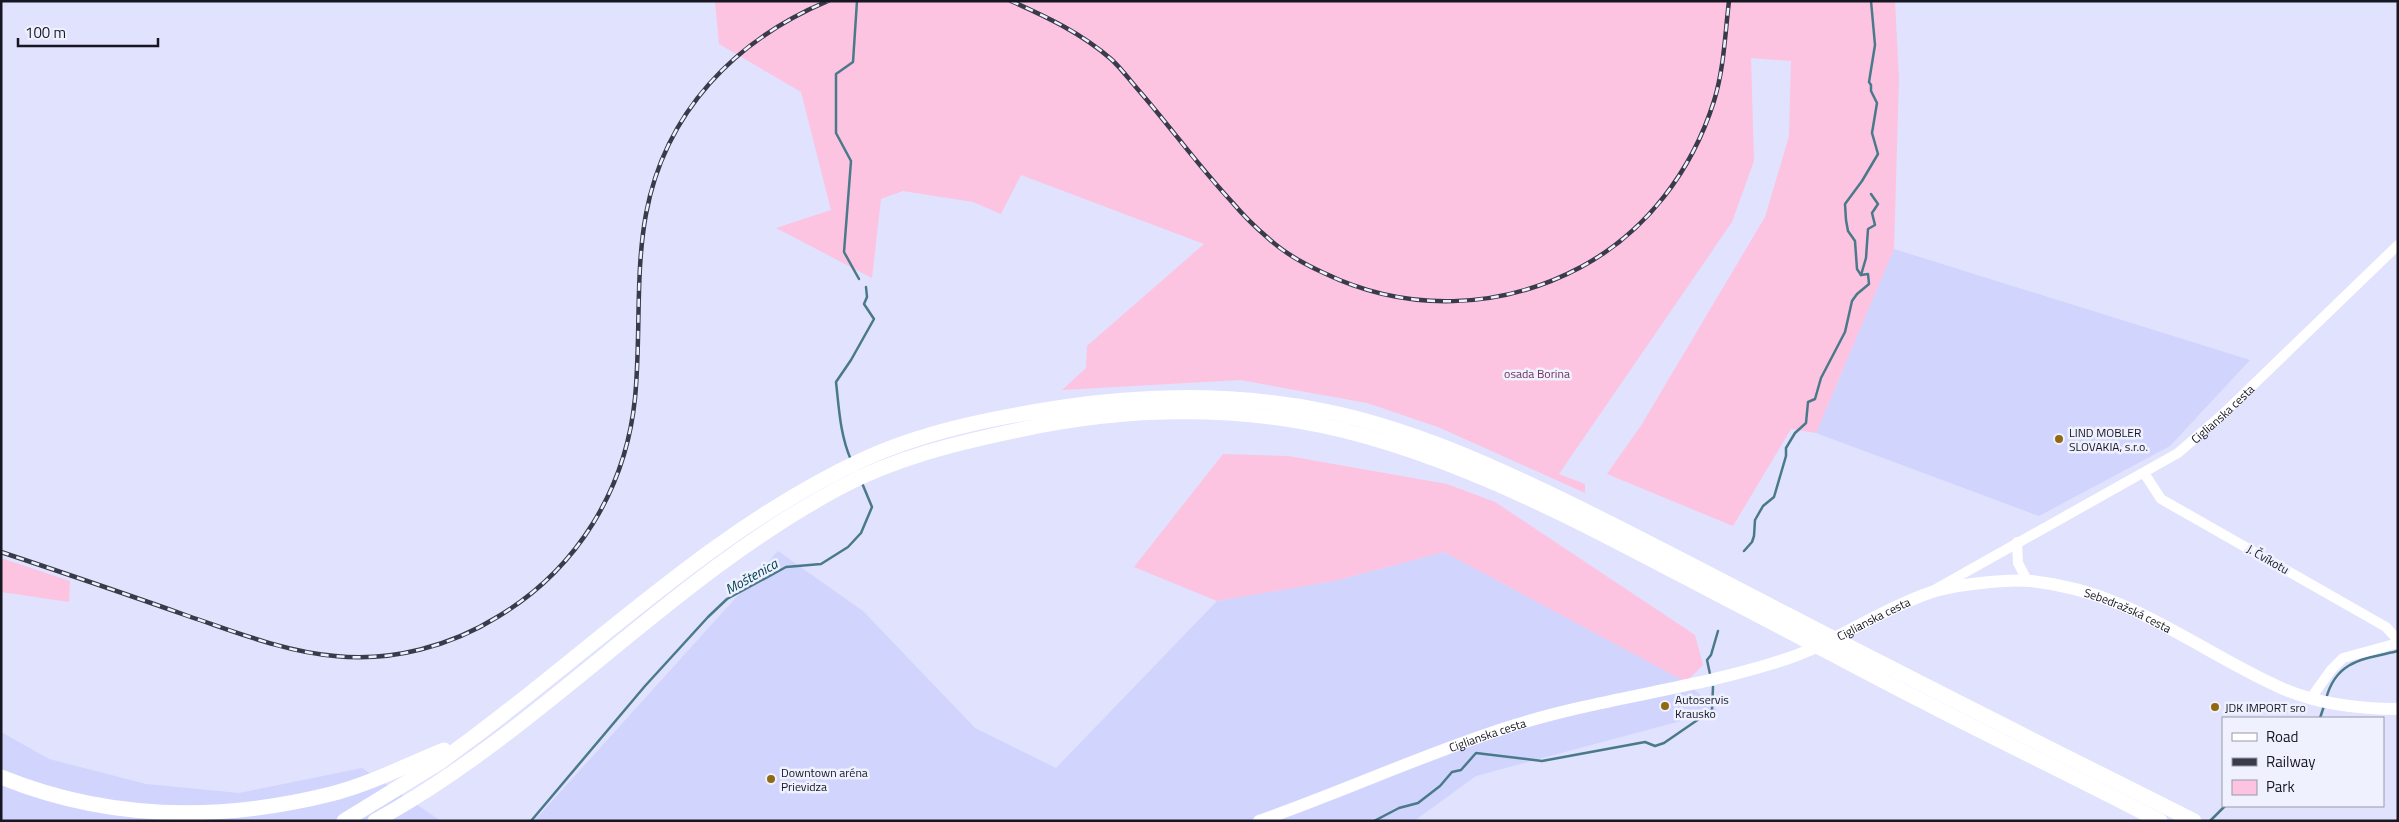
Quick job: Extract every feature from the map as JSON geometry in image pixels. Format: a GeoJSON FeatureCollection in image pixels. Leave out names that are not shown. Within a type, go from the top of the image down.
{"type":"FeatureCollection","features":[{"type":"Feature","properties":{"kind":"main road"},"geometry":{"type":"LineString","coordinates":[[375,821],[466,762],[554,696],[700,577],[867,458],[925,437],[972,424],[1031,412],[1112,400],[1185,397],[1243,399],[1302,407],[1351,418],[1416,438],[1502,471],[1594,515],[1792,625]]}},
{"type":"Feature","properties":{"kind":"main road"},"geometry":{"type":"LineString","coordinates":[[344,821],[440,762],[471,740],[695,562],[749,525],[840,479],[876,471],[896,462],[977,438],[1036,426],[1116,415],[1210,412],[1301,422],[1362,436],[1414,453],[1498,486],[1792,625],[2194,821]]}},
{"type":"Feature","properties":{"kind":"main road"},"geometry":{"type":"LineString","coordinates":[[1847,653],[2160,821]]}},
{"type":"Feature","properties":{"kind":"main road"},"geometry":{"type":"LineString","coordinates":[[1,777],[63,797],[138,812],[193,815],[250,812],[333,794],[471,740]]}},
{"type":"Feature","properties":{"kind":"street","name":"Ciglianska cesta"},"geometry":{"type":"LineString","coordinates":[[1259,821],[1516,724],[1570,710],[1695,684],[1792,657],[1931,592],[2178,453],[2223,414],[2398,245]]}},
{"type":"Feature","properties":{"kind":"street","name":"J. Čvíkotu"},"geometry":{"type":"LineString","coordinates":[[2144,473],[2161,499],[2386,627],[2398,642]]}},
{"type":"Feature","properties":{"kind":"street"},"geometry":{"type":"LineString","coordinates":[[2017,542],[2018,563],[2027,580]]}},
{"type":"Feature","properties":{"kind":"street","name":"Sebedražská cesta"},"geometry":{"type":"LineString","coordinates":[[1931,592],[1986,583],[2027,580],[2065,586],[2100,595],[2138,610],[2281,688],[2321,701],[2370,709],[2398,709]]}},
{"type":"Feature","properties":{"kind":"street"},"geometry":{"type":"LineString","coordinates":[[2321,701],[2331,670],[2343,658],[2398,642]]}},
{"type":"Feature","properties":{"kind":"shaded area"},"geometry":{"type":"Polygon","coordinates":[[[1894,249],[2250,360],[2170,446],[2039,516],[1816,433],[1894,249]]]}},
{"type":"Feature","properties":{"kind":"shaded area"},"geometry":{"type":"Polygon","coordinates":[[[778,551],[863,611],[975,728],[1056,768],[1217,601],[1334,581],[1444,552],[1686,682],[1718,711],[1476,776],[1414,821],[534,821],[778,551]]]}},
{"type":"Feature","properties":{"kind":"shaded area"},"geometry":{"type":"Polygon","coordinates":[[[1,732],[49,759],[146,784],[239,793],[362,768],[441,821],[1,821],[1,732]]]}},
{"type":"Feature","properties":{"kind":"green space","name":"osada Borina"},"geometry":{"type":"Polygon","coordinates":[[[715,1],[1895,1],[1899,79],[1894,249],[1816,433],[1791,429],[1733,526],[1607,474],[1642,424],[1765,217],[1789,136],[1791,61],[1751,58],[1754,161],[1732,222],[1559,474],[1585,484],[1585,493],[1438,427],[1367,403],[1240,380],[1062,390],[1086,368],[1087,346],[1204,244],[1021,175],[1001,214],[973,202],[903,191],[881,199],[872,278],[776,228],[831,210],[801,92],[719,44],[715,1]]]}},
{"type":"Feature","properties":{"kind":"green space"},"geometry":{"type":"Polygon","coordinates":[[[1223,454],[1288,456],[1447,484],[1495,502],[1695,635],[1703,665],[1686,682],[1444,552],[1334,581],[1217,601],[1134,567],[1223,454]]]}},
{"type":"Feature","properties":{"kind":"green space"},"geometry":{"type":"Polygon","coordinates":[[[1,558],[70,581],[69,602],[1,592],[1,558]]]}},
{"type":"Feature","properties":{"kind":"waterway","name":"Moštenica"},"geometry":{"type":"LineString","coordinates":[[857,1],[853,62],[836,74],[836,133],[851,161],[844,252],[859,279]]}},
{"type":"Feature","properties":{"kind":"waterway"},"geometry":{"type":"LineString","coordinates":[[1744,551],[1752,542],[1755,520],[1763,506],[1774,497],[1786,456],[1786,448],[1795,433],[1806,423],[1808,402],[1815,399],[1821,378],[1845,332],[1852,301],[1869,284],[1868,274],[1861,275],[1857,269],[1855,241],[1848,231],[1845,204],[1862,181],[1878,154],[1872,133],[1877,103],[1869,82],[1875,45],[1871,1]]}},
{"type":"Feature","properties":{"kind":"waterway"},"geometry":{"type":"LineString","coordinates":[[1861,275],[1866,258],[1868,229],[1875,225],[1872,213],[1878,204],[1871,194]]}},
{"type":"Feature","properties":{"kind":"waterway","name":"Moštenica"},"geometry":{"type":"LineString","coordinates":[[851,460],[842,431],[836,382],[874,319],[864,304],[867,297],[866,287]]}},
{"type":"Feature","properties":{"kind":"waterway","name":"Moštenica"},"geometry":{"type":"LineString","coordinates":[[531,821],[645,686],[727,599],[786,567],[821,564],[848,547],[861,533],[872,507],[862,483]]}},
{"type":"Feature","properties":{"kind":"waterway"},"geometry":{"type":"LineString","coordinates":[[1710,674],[1707,660],[1711,655],[1718,631]]}},
{"type":"Feature","properties":{"kind":"waterway"},"geometry":{"type":"LineString","coordinates":[[2326,699],[2331,686],[2344,669],[2363,659],[2398,651]]}},
{"type":"Feature","properties":{"kind":"waterway"},"geometry":{"type":"LineString","coordinates":[[1374,821],[1399,808],[1418,803],[1440,786],[1452,772],[1461,770],[1476,753],[1542,761],[1645,742],[1655,746],[1664,743],[1712,710],[1713,687]]}},
{"type":"Feature","properties":{"kind":"waterway"},"geometry":{"type":"LineString","coordinates":[[2320,717],[2324,706]]}},
{"type":"Feature","properties":{"kind":"waterway"},"geometry":{"type":"LineString","coordinates":[[2210,821],[2224,807]]}},
{"type":"Feature","properties":{"kind":"railway"},"geometry":{"type":"LineString","coordinates":[[1,552],[242,635],[316,654],[356,657],[399,654],[420,650],[461,636],[499,616],[527,597],[552,575],[574,550],[593,524],[609,495],[621,464],[630,432],[635,398],[640,259],[646,214],[655,177],[669,143],[687,112],[709,84],[735,59],[763,36],[794,17],[828,1]]}},
{"type":"Feature","properties":{"kind":"railway"},"geometry":{"type":"LineString","coordinates":[[1011,1],[1076,33],[1111,59],[1240,212],[1287,253],[1317,270],[1355,286],[1388,295],[1420,300],[1453,301],[1519,292],[1550,281],[1581,267],[1604,253],[1646,218],[1679,175],[1705,127],[1720,77],[1729,1]]}},
{"type":"Feature","properties":{"kind":"place","name":"LIND MOBLER SLOVAKIA, s.r.o."},"geometry":{"type":"Point","coordinates":[2059,439]}},
{"type":"Feature","properties":{"kind":"place","name":"Autoservis Krausko"},"geometry":{"type":"Point","coordinates":[1665,706]}},
{"type":"Feature","properties":{"kind":"place","name":"JDK IMPORT sro"},"geometry":{"type":"Point","coordinates":[2215,707]}},
{"type":"Feature","properties":{"kind":"place","name":"Downtown aréna Prievidza"},"geometry":{"type":"Point","coordinates":[771,779]}}]}
